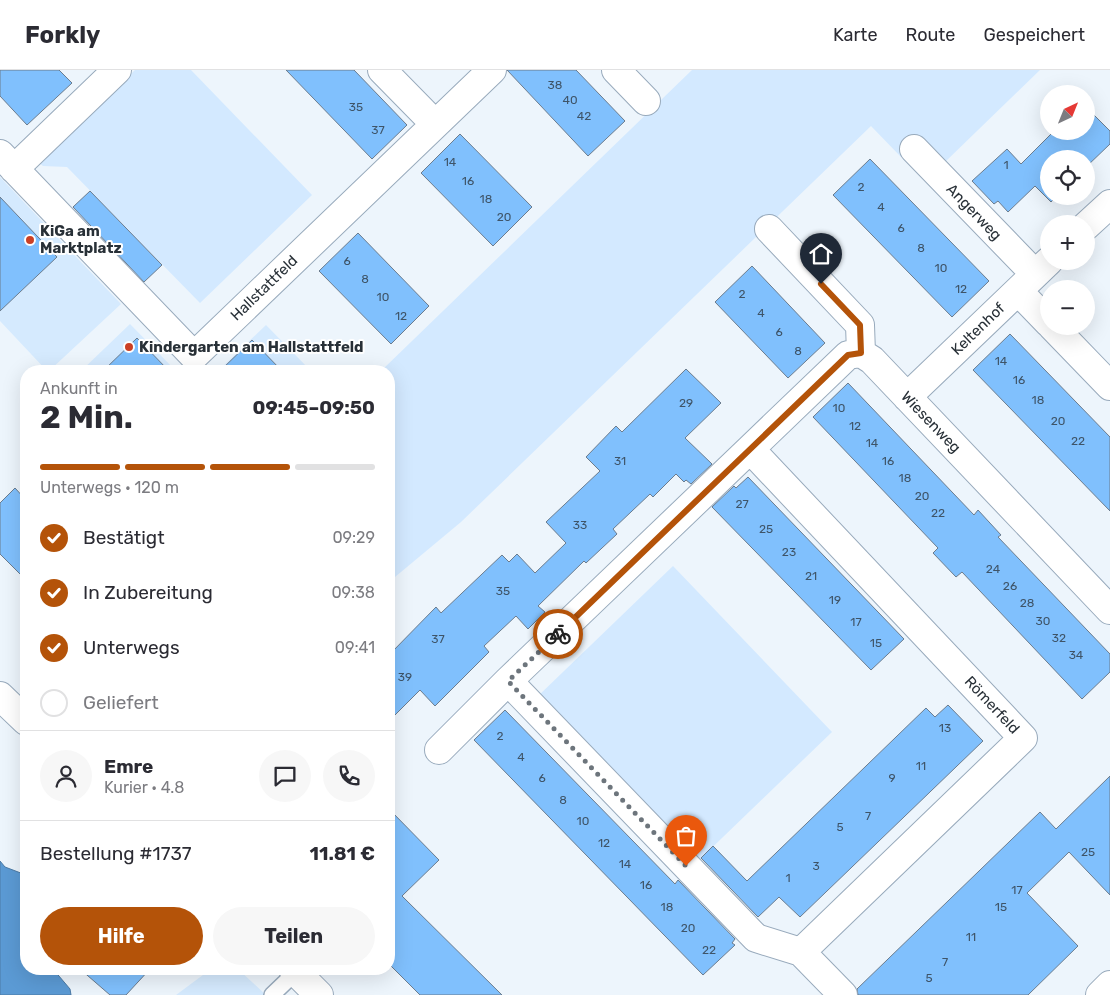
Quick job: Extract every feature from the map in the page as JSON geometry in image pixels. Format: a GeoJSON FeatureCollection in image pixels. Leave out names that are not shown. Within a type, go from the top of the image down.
{"type":"FeatureCollection","features":[{"type":"Feature","properties":{"kind":"street","name":"Hallstattfeld"},"geometry":{"type":"LineString","coordinates":[[117,70],[7,162],[194,356],[492,70]]}},
{"type":"Feature","properties":{"kind":"street"},"geometry":{"type":"LineString","coordinates":[[382,70],[435,124]]}},
{"type":"Feature","properties":{"kind":"street"},"geometry":{"type":"LineString","coordinates":[[616,70],[646,101]]}},
{"type":"Feature","properties":{"kind":"street","name":"Angerweg"},"geometry":{"type":"LineString","coordinates":[[914,149],[1034,275],[1040,294]]}},
{"type":"Feature","properties":{"kind":"street"},"geometry":{"type":"LineString","coordinates":[[1095,218],[1110,204]]}},
{"type":"Feature","properties":{"kind":"street"},"geometry":{"type":"LineString","coordinates":[[439,750],[508,681],[848,355],[861,353],[860,325],[769,229]]}},
{"type":"Feature","properties":{"kind":"street","name":"Keltenhof"},"geometry":{"type":"LineString","coordinates":[[907,397],[1034,275]]}},
{"type":"Feature","properties":{"kind":"street"},"geometry":{"type":"LineString","coordinates":[[1061,335],[1110,386]]}},
{"type":"Feature","properties":{"kind":"street","name":"Wiesenweg"},"geometry":{"type":"LineString","coordinates":[[861,353],[872,360],[1110,610]]}},
{"type":"Feature","properties":{"kind":"street","name":"Römerfeld"},"geometry":{"type":"LineString","coordinates":[[750,449],[1023,738],[801,952]]}},
{"type":"Feature","properties":{"kind":"street"},"geometry":{"type":"LineString","coordinates":[[508,681],[756,938],[801,952],[843,995]]}},
{"type":"Feature","properties":{"kind":"street"},"geometry":{"type":"LineString","coordinates":[[0,696],[20,715]]}},
{"type":"Feature","properties":{"kind":"street"},"geometry":{"type":"LineString","coordinates":[[299,975],[319,995]]}},
{"type":"Feature","properties":{"kind":"street"},"geometry":{"type":"LineString","coordinates":[[1100,995],[1110,985]]}},
{"type":"Feature","properties":{"kind":"lane"},"geometry":{"type":"LineString","coordinates":[[272,995],[290,975]]}},
{"type":"Feature","properties":{"kind":"shaded area"},"geometry":{"type":"Polygon","coordinates":[[[135,70],[191,70],[312,195],[200,303],[67,167],[43,166],[39,163],[135,70]]]}},
{"type":"Feature","properties":{"kind":"shaded area"},"geometry":{"type":"Polygon","coordinates":[[[692,70],[1040,70],[945,162],[921,138],[901,157],[871,126],[461,522],[395,577],[395,365],[387,365],[692,70]]]}},
{"type":"Feature","properties":{"kind":"shaded area","name":"KiGa am Marktplatz"},"geometry":{"type":"Polygon","coordinates":[[[0,177],[121,304],[55,365],[41,365],[0,321],[0,177]]]}},
{"type":"Feature","properties":{"kind":"shaded area","name":"Kindergarten am Hallstattfeld"},"geometry":{"type":"Polygon","coordinates":[[[130,324],[170,365],[87,365],[130,324]]]}},
{"type":"Feature","properties":{"kind":"shaded area","name":"Kindergarten am Hallstattfeld"},"geometry":{"type":"Polygon","coordinates":[[[266,325],[305,365],[224,365],[266,325]]]}},
{"type":"Feature","properties":{"kind":"shaded area"},"geometry":{"type":"Polygon","coordinates":[[[673,566],[832,732],[695,864],[536,698],[673,566]]]}},
{"type":"Feature","properties":{"kind":"shaded area"},"geometry":{"type":"Polygon","coordinates":[[[203,975],[244,975],[266,995],[176,995],[203,975]]]}},
{"type":"Feature","properties":{"kind":"water"},"geometry":{"type":"Polygon","coordinates":[[[0,861],[5,867],[20,873],[20,975],[58,975],[70,989],[71,995],[0,995],[0,861]]]}},
{"type":"Feature","properties":{"kind":"building"},"geometry":{"type":"Polygon","coordinates":[[[0,70],[59,70],[72,83],[27,125],[0,96],[0,70]]]}},
{"type":"Feature","properties":{"kind":"building"},"geometry":{"type":"Polygon","coordinates":[[[286,70],[354,70],[407,125],[372,159],[286,70]]]}},
{"type":"Feature","properties":{"kind":"building"},"geometry":{"type":"Polygon","coordinates":[[[507,70],[576,70],[625,121],[588,156],[507,70]]]}},
{"type":"Feature","properties":{"kind":"building"},"geometry":{"type":"Polygon","coordinates":[[[1095,116],[1110,131],[1110,144],[1095,158],[1095,150],[1040,150],[1040,191],[1035,186],[1008,212],[998,201],[994,204],[972,181],[1007,149],[1021,164],[1045,140],[1095,140],[1095,116]]]}},
{"type":"Feature","properties":{"kind":"building"},"geometry":{"type":"Polygon","coordinates":[[[460,134],[532,207],[493,246],[421,173],[460,134]]]}},
{"type":"Feature","properties":{"kind":"building"},"geometry":{"type":"Polygon","coordinates":[[[870,159],[989,281],[952,317],[833,195],[870,159]]]}},
{"type":"Feature","properties":{"kind":"building"},"geometry":{"type":"Polygon","coordinates":[[[90,191],[162,265],[144,282],[73,207],[90,191]]]}},
{"type":"Feature","properties":{"kind":"building"},"geometry":{"type":"Polygon","coordinates":[[[0,197],[57,257],[0,311],[0,197]]]}},
{"type":"Feature","properties":{"kind":"building"},"geometry":{"type":"Polygon","coordinates":[[[358,233],[429,306],[391,344],[319,271],[358,233]]]}},
{"type":"Feature","properties":{"kind":"building"},"geometry":{"type":"Polygon","coordinates":[[[752,266],[825,343],[788,378],[715,302],[752,266]]]}},
{"type":"Feature","properties":{"kind":"building"},"geometry":{"type":"Polygon","coordinates":[[[1010,334],[1110,437],[1110,511],[973,370],[1010,334]]]}},
{"type":"Feature","properties":{"kind":"building"},"geometry":{"type":"Polygon","coordinates":[[[137,338],[163,365],[109,365],[137,338]]]}},
{"type":"Feature","properties":{"kind":"building"},"geometry":{"type":"Polygon","coordinates":[[[252,340],[276,365],[226,365],[252,340]]]}},
{"type":"Feature","properties":{"kind":"building"},"geometry":{"type":"Polygon","coordinates":[[[686,369],[721,403],[685,438],[712,464],[691,484],[686,480],[684,482],[676,474],[653,497],[650,494],[613,529],[617,534],[586,563],[584,561],[538,606],[545,612],[528,629],[516,616],[484,646],[489,652],[435,706],[420,690],[395,715],[395,649],[436,607],[441,613],[502,555],[509,562],[517,554],[535,573],[566,543],[546,522],[600,471],[586,457],[616,426],[622,432],[686,369]]]}},
{"type":"Feature","properties":{"kind":"building"},"geometry":{"type":"Polygon","coordinates":[[[848,383],[974,515],[978,510],[1001,535],[998,537],[1110,654],[1110,672],[1082,699],[962,572],[956,577],[933,553],[938,548],[813,417],[848,383]]]}},
{"type":"Feature","properties":{"kind":"building"},"geometry":{"type":"Polygon","coordinates":[[[748,477],[904,639],[871,670],[712,507],[734,486],[736,488],[748,477]]]}},
{"type":"Feature","properties":{"kind":"building"},"geometry":{"type":"Polygon","coordinates":[[[15,488],[20,493],[20,574],[0,554],[0,503],[15,488]]]}},
{"type":"Feature","properties":{"kind":"building"},"geometry":{"type":"Polygon","coordinates":[[[948,705],[983,741],[800,917],[779,897],[758,917],[701,858],[713,846],[747,881],[926,708],[935,717],[948,705]]]}},
{"type":"Feature","properties":{"kind":"building"},"geometry":{"type":"Polygon","coordinates":[[[505,710],[675,884],[678,880],[735,939],[732,943],[735,945],[703,975],[474,740],[505,710]]]}},
{"type":"Feature","properties":{"kind":"building"},"geometry":{"type":"Polygon","coordinates":[[[1110,776],[1110,895],[1069,852],[1027,893],[1078,946],[1028,995],[858,995],[857,989],[1040,812],[1056,829],[1110,776]]]}},
{"type":"Feature","properties":{"kind":"building"},"geometry":{"type":"Polygon","coordinates":[[[395,815],[439,860],[402,896],[502,995],[420,995],[395,970],[395,815]]]}},
{"type":"Feature","properties":{"kind":"building"},"geometry":{"type":"Polygon","coordinates":[[[87,975],[144,975],[126,995],[110,995],[87,975]]]}},
{"type":"Feature","properties":{"kind":"way so far"},"geometry":{"type":"LineString","coordinates":[[558,634],[508,681],[686,866]]}},
{"type":"Feature","properties":{"kind":"place","name":"KiGa am Marktplatz"},"geometry":{"type":"Point","coordinates":[30,240]}},
{"type":"Feature","properties":{"kind":"place","name":"Kindergarten am Hallstattfeld"},"geometry":{"type":"Point","coordinates":[129,347]}},
{"type":"Feature","properties":{"kind":"route"},"geometry":{"type":"LineString","coordinates":[[558,634],[848,355],[861,353],[860,325],[821,284]]}}]}
